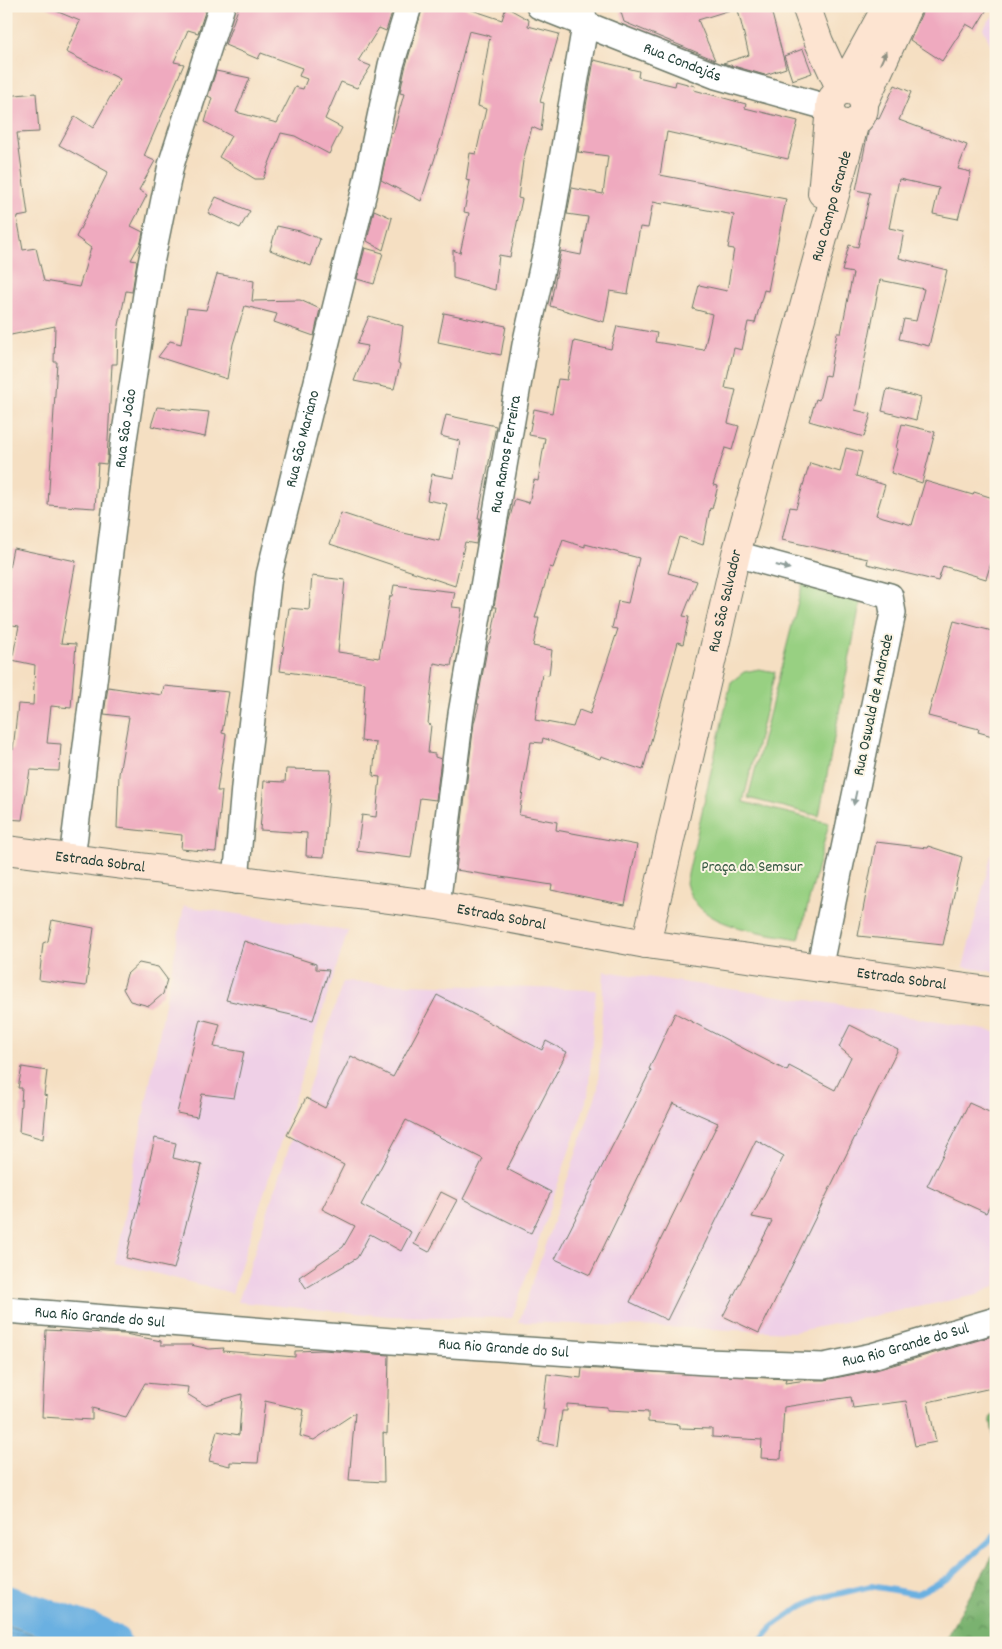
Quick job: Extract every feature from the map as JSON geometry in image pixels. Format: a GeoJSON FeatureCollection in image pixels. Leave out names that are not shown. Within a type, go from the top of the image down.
{"type":"FeatureCollection","features":[{"type":"Feature","properties":{"kind":"street","name":"Rua São João"},"geometry":{"type":"LineString","coordinates":[[72,860],[124,439],[150,268],[170,165],[222,6]]}},
{"type":"Feature","properties":{"kind":"street","name":"Rua São Mariano"},"geometry":{"type":"LineString","coordinates":[[236,880],[246,768],[270,575],[365,188],[391,65],[408,6]]}},
{"type":"Feature","properties":{"kind":"street","name":"Rua Condajás"},"geometry":{"type":"LineString","coordinates":[[539,6],[584,16],[716,76],[847,106]]}},
{"type":"Feature","properties":{"kind":"street"},"geometry":{"type":"LineString","coordinates":[[806,6],[819,42],[847,106]]}},
{"type":"Feature","properties":{"kind":"street","name":"Rua Campo Grande"},"geometry":{"type":"LineString","coordinates":[[816,260],[847,106],[887,6]]}},
{"type":"Feature","properties":{"kind":"street","name":"Rua Campo Grande"},"geometry":{"type":"LineString","coordinates":[[847,106],[908,6]]}},
{"type":"Feature","properties":{"kind":"street","name":"Rua Ramos Ferreira"},"geometry":{"type":"LineString","coordinates":[[437,905],[461,714],[525,345],[547,246],[584,16]]}},
{"type":"Feature","properties":{"kind":"street","name":"Rua São Salvador"},"geometry":{"type":"LineString","coordinates":[[646,944],[736,554],[816,260]]}},
{"type":"Feature","properties":{"kind":"street","name":"Rua Oswald de Andrade"},"geometry":{"type":"LineString","coordinates":[[736,554],[890,596],[893,613],[819,969]]}},
{"type":"Feature","properties":{"kind":"street","name":"Estrada Sobral"},"geometry":{"type":"LineString","coordinates":[[6,850],[72,860],[437,905],[646,944],[996,992]]}},
{"type":"Feature","properties":{"kind":"street","name":"Rua Rio Grande do Sul"},"geometry":{"type":"LineString","coordinates":[[6,1310],[392,1341],[706,1362],[824,1366],[872,1356],[996,1320]]}},
{"type":"Feature","properties":{"kind":"shaded area"},"geometry":{"type":"Polygon","coordinates":[[[996,12],[996,57],[983,28],[996,12]]]}},
{"type":"Feature","properties":{"kind":"shaded area"},"geometry":{"type":"Polygon","coordinates":[[[996,836],[996,972],[963,967],[996,836]]]}},
{"type":"Feature","properties":{"kind":"shaded area"},"geometry":{"type":"Polygon","coordinates":[[[184,906],[348,931],[232,1293],[115,1263],[184,906]]]}},
{"type":"Feature","properties":{"kind":"shaded area"},"geometry":{"type":"Polygon","coordinates":[[[604,971],[829,1003],[996,1032],[996,1285],[977,1295],[794,1332],[519,1322],[598,1089],[604,971]]]}},
{"type":"Feature","properties":{"kind":"shaded area"},"geometry":{"type":"Polygon","coordinates":[[[343,982],[596,990],[588,1096],[512,1318],[388,1316],[238,1302],[343,982]]]}},
{"type":"Feature","properties":{"kind":"green space"},"geometry":{"type":"Polygon","coordinates":[[[803,582],[861,599],[819,816],[748,798],[803,582]]]}},
{"type":"Feature","properties":{"kind":"green space","name":"Praça da Semsur"},"geometry":{"type":"Polygon","coordinates":[[[759,669],[775,672],[743,802],[829,823],[799,939],[749,930],[716,919],[702,910],[692,898],[686,883],[731,682],[744,672],[759,669]]]}},
{"type":"Feature","properties":{"kind":"green space"},"geometry":{"type":"Polygon","coordinates":[[[996,1412],[996,1449],[990,1418],[996,1412]]]}},
{"type":"Feature","properties":{"kind":"green space"},"geometry":{"type":"Polygon","coordinates":[[[996,1550],[996,1643],[943,1643],[996,1550]]]}},
{"type":"Feature","properties":{"kind":"water"},"geometry":{"type":"Polygon","coordinates":[[[6,1625],[60,1643],[6,1643],[6,1625]]]}},
{"type":"Feature","properties":{"kind":"building"},"geometry":{"type":"Polygon","coordinates":[[[44,6],[207,6],[198,33],[188,30],[174,62],[184,64],[144,156],[155,161],[139,190],[147,195],[131,226],[143,232],[141,242],[131,260],[137,261],[132,292],[126,291],[118,330],[117,364],[112,364],[107,460],[106,464],[98,463],[95,508],[48,505],[57,362],[54,362],[55,326],[6,336],[6,96],[36,93],[39,132],[17,133],[28,215],[17,217],[23,250],[36,248],[44,281],[79,287],[91,248],[76,237],[108,172],[59,145],[75,116],[93,128],[120,79],[66,52],[80,21],[44,6]]]}},
{"type":"Feature","properties":{"kind":"building"},"geometry":{"type":"Polygon","coordinates":[[[239,6],[394,6],[386,31],[379,28],[358,61],[371,66],[357,88],[341,82],[325,119],[342,128],[329,154],[295,136],[281,133],[263,179],[255,179],[219,157],[231,136],[205,122],[212,98],[208,96],[216,71],[250,78],[236,112],[277,123],[295,87],[303,89],[307,79],[299,76],[302,68],[261,53],[258,59],[225,45],[239,6]]]}},
{"type":"Feature","properties":{"kind":"building"},"geometry":{"type":"Polygon","coordinates":[[[423,6],[460,6],[502,20],[506,7],[529,20],[528,26],[559,34],[540,102],[544,103],[541,131],[532,127],[523,161],[518,198],[522,199],[510,257],[499,255],[495,290],[453,278],[453,250],[460,253],[469,213],[464,212],[470,181],[466,180],[470,153],[476,154],[486,109],[478,106],[490,36],[469,31],[441,139],[421,201],[381,180],[391,132],[393,133],[404,94],[400,93],[405,69],[423,6]]]}},
{"type":"Feature","properties":{"kind":"building"},"geometry":{"type":"Polygon","coordinates":[[[619,6],[729,6],[730,10],[698,20],[715,60],[624,22],[619,6]]]}},
{"type":"Feature","properties":{"kind":"building"},"geometry":{"type":"Polygon","coordinates":[[[737,6],[770,6],[786,68],[765,75],[723,63],[749,55],[737,6]]]}},
{"type":"Feature","properties":{"kind":"building"},"geometry":{"type":"Polygon","coordinates":[[[925,6],[989,6],[975,29],[966,24],[942,61],[910,40],[925,6]]]}},
{"type":"Feature","properties":{"kind":"building"},"geometry":{"type":"Polygon","coordinates":[[[803,49],[812,73],[792,80],[784,56],[803,49]]]}},
{"type":"Feature","properties":{"kind":"building"},"geometry":{"type":"Polygon","coordinates":[[[594,60],[639,71],[638,77],[675,86],[676,81],[695,86],[694,90],[746,104],[745,108],[798,121],[788,159],[667,132],[660,175],[786,199],[768,291],[764,290],[755,323],[748,322],[742,350],[734,348],[725,388],[736,390],[728,423],[739,426],[732,450],[725,448],[713,485],[718,486],[712,509],[710,508],[703,545],[679,537],[668,573],[697,581],[683,616],[689,617],[683,644],[678,642],[643,770],[601,756],[600,759],[543,738],[542,743],[531,742],[519,815],[557,822],[556,830],[637,845],[625,905],[551,890],[552,885],[456,870],[474,723],[479,704],[477,704],[488,644],[491,640],[497,607],[494,607],[508,524],[515,499],[529,503],[534,480],[538,481],[545,438],[529,435],[534,409],[552,413],[558,379],[567,380],[574,341],[611,349],[617,326],[657,333],[655,342],[704,350],[712,314],[693,309],[699,285],[727,291],[734,249],[728,248],[734,215],[664,202],[663,204],[653,202],[648,228],[640,227],[628,294],[610,291],[604,322],[550,306],[561,251],[581,255],[588,217],[567,214],[572,188],[603,194],[608,156],[578,152],[594,60]],[[563,540],[553,568],[550,567],[535,618],[539,618],[533,646],[552,650],[549,675],[542,674],[535,720],[573,727],[579,710],[590,714],[618,629],[612,628],[618,601],[628,603],[639,558],[585,544],[585,547],[563,540]]]}},
{"type":"Feature","properties":{"kind":"building"},"geometry":{"type":"Polygon","coordinates":[[[895,85],[911,92],[899,120],[967,145],[958,169],[971,172],[958,219],[933,214],[939,188],[899,179],[889,228],[904,231],[899,258],[947,270],[929,346],[899,339],[904,319],[916,321],[924,289],[880,280],[855,410],[871,414],[864,437],[809,421],[816,399],[819,400],[825,375],[829,376],[837,333],[841,333],[853,273],[842,271],[849,245],[858,247],[870,193],[856,190],[870,123],[872,117],[879,119],[895,85]]]}},
{"type":"Feature","properties":{"kind":"building"},"geometry":{"type":"Polygon","coordinates":[[[216,197],[250,211],[240,228],[208,213],[216,197]]]}},
{"type":"Feature","properties":{"kind":"building"},"geometry":{"type":"Polygon","coordinates":[[[374,210],[392,218],[383,250],[367,241],[374,210]]]}},
{"type":"Feature","properties":{"kind":"building"},"geometry":{"type":"Polygon","coordinates":[[[277,226],[300,231],[320,239],[311,266],[270,250],[277,226]]]}},
{"type":"Feature","properties":{"kind":"building"},"geometry":{"type":"Polygon","coordinates":[[[365,248],[383,253],[374,284],[357,279],[365,248]]]}},
{"type":"Feature","properties":{"kind":"building"},"geometry":{"type":"Polygon","coordinates":[[[217,274],[254,281],[252,301],[300,300],[320,309],[314,336],[274,322],[277,314],[245,306],[233,344],[227,379],[158,357],[170,341],[181,344],[187,308],[206,310],[217,274]]]}},
{"type":"Feature","properties":{"kind":"building"},"geometry":{"type":"Polygon","coordinates":[[[444,313],[506,326],[501,355],[438,342],[444,313]]]}},
{"type":"Feature","properties":{"kind":"building"},"geometry":{"type":"Polygon","coordinates":[[[369,316],[403,326],[398,364],[400,365],[394,389],[354,381],[368,346],[357,344],[369,316]]]}},
{"type":"Feature","properties":{"kind":"building"},"geometry":{"type":"Polygon","coordinates":[[[887,389],[921,398],[916,420],[882,411],[887,389]]]}},
{"type":"Feature","properties":{"kind":"building"},"geometry":{"type":"Polygon","coordinates":[[[157,407],[209,412],[205,437],[151,426],[157,407]]]}},
{"type":"Feature","properties":{"kind":"building"},"geometry":{"type":"Polygon","coordinates":[[[446,415],[496,426],[478,518],[480,518],[476,544],[465,542],[455,586],[330,544],[341,513],[399,532],[439,541],[447,504],[427,500],[432,474],[454,478],[460,441],[441,436],[446,415]]]}},
{"type":"Feature","properties":{"kind":"building"},"geometry":{"type":"Polygon","coordinates":[[[902,424],[935,432],[922,483],[891,473],[898,449],[896,448],[902,424]]]}},
{"type":"Feature","properties":{"kind":"building"},"geometry":{"type":"Polygon","coordinates":[[[846,448],[862,452],[856,476],[885,485],[876,515],[912,525],[925,481],[973,495],[974,492],[996,499],[996,547],[986,579],[943,566],[938,581],[867,564],[868,559],[782,540],[790,507],[796,508],[810,463],[840,472],[846,448]]]}},
{"type":"Feature","properties":{"kind":"building"},"geometry":{"type":"Polygon","coordinates":[[[13,548],[76,561],[61,643],[76,644],[71,708],[51,706],[47,743],[61,744],[59,771],[30,770],[22,820],[6,819],[6,749],[13,750],[18,704],[33,705],[35,665],[12,660],[19,626],[6,624],[6,583],[13,548]]]}},
{"type":"Feature","properties":{"kind":"building"},"geometry":{"type":"Polygon","coordinates":[[[312,576],[345,580],[338,652],[379,658],[390,596],[392,596],[394,585],[455,592],[452,607],[462,608],[451,666],[434,663],[428,724],[431,725],[428,753],[435,754],[435,757],[441,759],[436,800],[420,798],[411,858],[357,851],[362,815],[376,817],[380,777],[373,776],[376,743],[361,741],[365,683],[280,671],[289,608],[309,610],[312,576]]]}},
{"type":"Feature","properties":{"kind":"building"},"geometry":{"type":"Polygon","coordinates":[[[954,621],[996,632],[996,737],[978,732],[979,729],[928,716],[954,621]]]}},
{"type":"Feature","properties":{"kind":"building"},"geometry":{"type":"Polygon","coordinates":[[[164,686],[229,692],[222,733],[226,734],[217,791],[222,791],[216,852],[181,849],[182,835],[117,828],[119,774],[129,717],[104,714],[108,687],[162,695],[164,686]]]}},
{"type":"Feature","properties":{"kind":"building"},"geometry":{"type":"Polygon","coordinates":[[[286,769],[331,770],[324,857],[306,856],[307,833],[260,830],[264,781],[285,782],[286,769]]]}},
{"type":"Feature","properties":{"kind":"building"},"geometry":{"type":"Polygon","coordinates":[[[876,842],[927,848],[928,846],[962,857],[943,945],[858,936],[876,842]]]}},
{"type":"Feature","properties":{"kind":"building"},"geometry":{"type":"Polygon","coordinates":[[[52,920],[94,928],[86,986],[39,980],[43,943],[48,941],[52,920]]]}},
{"type":"Feature","properties":{"kind":"building"},"geometry":{"type":"Polygon","coordinates":[[[244,941],[316,964],[316,969],[329,970],[313,1020],[226,1000],[244,941]]]}},
{"type":"Feature","properties":{"kind":"building"},"geometry":{"type":"Polygon","coordinates":[[[139,963],[158,967],[167,979],[163,994],[149,1006],[130,1001],[123,989],[127,974],[139,963]]]}},
{"type":"Feature","properties":{"kind":"building"},"geometry":{"type":"Polygon","coordinates":[[[437,995],[542,1050],[546,1041],[567,1052],[507,1169],[551,1192],[531,1233],[463,1199],[483,1159],[406,1120],[361,1205],[411,1232],[401,1251],[370,1234],[357,1258],[306,1288],[299,1277],[343,1247],[355,1226],[322,1209],[344,1165],[287,1135],[306,1098],[325,1108],[351,1056],[393,1077],[437,995]]]}},
{"type":"Feature","properties":{"kind":"building"},"geometry":{"type":"Polygon","coordinates":[[[675,1013],[787,1071],[789,1066],[835,1090],[851,1057],[839,1047],[850,1025],[898,1049],[759,1333],[723,1316],[772,1221],[752,1217],[784,1156],[756,1140],[667,1320],[630,1302],[718,1123],[673,1103],[590,1275],[555,1259],[651,1070],[649,1069],[675,1013]]]}},
{"type":"Feature","properties":{"kind":"building"},"geometry":{"type":"Polygon","coordinates":[[[200,1019],[220,1024],[214,1047],[244,1052],[234,1098],[202,1094],[197,1117],[177,1113],[200,1019]]]}},
{"type":"Feature","properties":{"kind":"building"},"geometry":{"type":"Polygon","coordinates":[[[22,1067],[47,1071],[44,1095],[47,1096],[43,1139],[19,1132],[22,1088],[18,1088],[22,1067]]]}},
{"type":"Feature","properties":{"kind":"building"},"geometry":{"type":"Polygon","coordinates":[[[969,1103],[996,1115],[996,1194],[986,1213],[927,1186],[969,1103]]]}},
{"type":"Feature","properties":{"kind":"building"},"geometry":{"type":"Polygon","coordinates":[[[155,1138],[176,1143],[173,1158],[202,1165],[174,1269],[126,1258],[155,1138]]]}},
{"type":"Feature","properties":{"kind":"building"},"geometry":{"type":"Polygon","coordinates":[[[441,1192],[457,1200],[429,1252],[414,1244],[441,1192]]]}},
{"type":"Feature","properties":{"kind":"building"},"geometry":{"type":"Polygon","coordinates":[[[46,1330],[125,1334],[161,1341],[161,1345],[191,1345],[209,1349],[224,1348],[223,1351],[295,1357],[295,1351],[323,1350],[389,1355],[387,1434],[383,1433],[384,1482],[349,1480],[355,1413],[314,1440],[300,1436],[304,1410],[265,1401],[258,1463],[230,1462],[230,1466],[209,1461],[217,1431],[239,1435],[242,1394],[205,1405],[187,1394],[188,1387],[145,1383],[126,1417],[92,1408],[92,1420],[42,1417],[46,1330]]]}},
{"type":"Feature","properties":{"kind":"building"},"geometry":{"type":"Polygon","coordinates":[[[996,1335],[996,1387],[928,1402],[936,1442],[915,1446],[906,1401],[853,1408],[851,1397],[784,1407],[781,1459],[761,1458],[762,1440],[712,1437],[712,1429],[680,1428],[680,1425],[648,1422],[648,1412],[607,1410],[607,1407],[567,1404],[567,1411],[562,1411],[557,1446],[539,1442],[545,1409],[543,1409],[547,1374],[581,1378],[582,1368],[786,1379],[785,1383],[824,1380],[876,1370],[996,1335]]]}},
{"type":"Feature","properties":{"kind":"waterway"},"geometry":{"type":"LineString","coordinates":[[759,1643],[773,1626],[802,1606],[820,1598],[871,1586],[916,1594],[948,1578],[996,1534]]}},
{"type":"Feature","properties":{"kind":"waterway"},"geometry":{"type":"LineString","coordinates":[[6,1604],[98,1635],[112,1643]]}}]}
